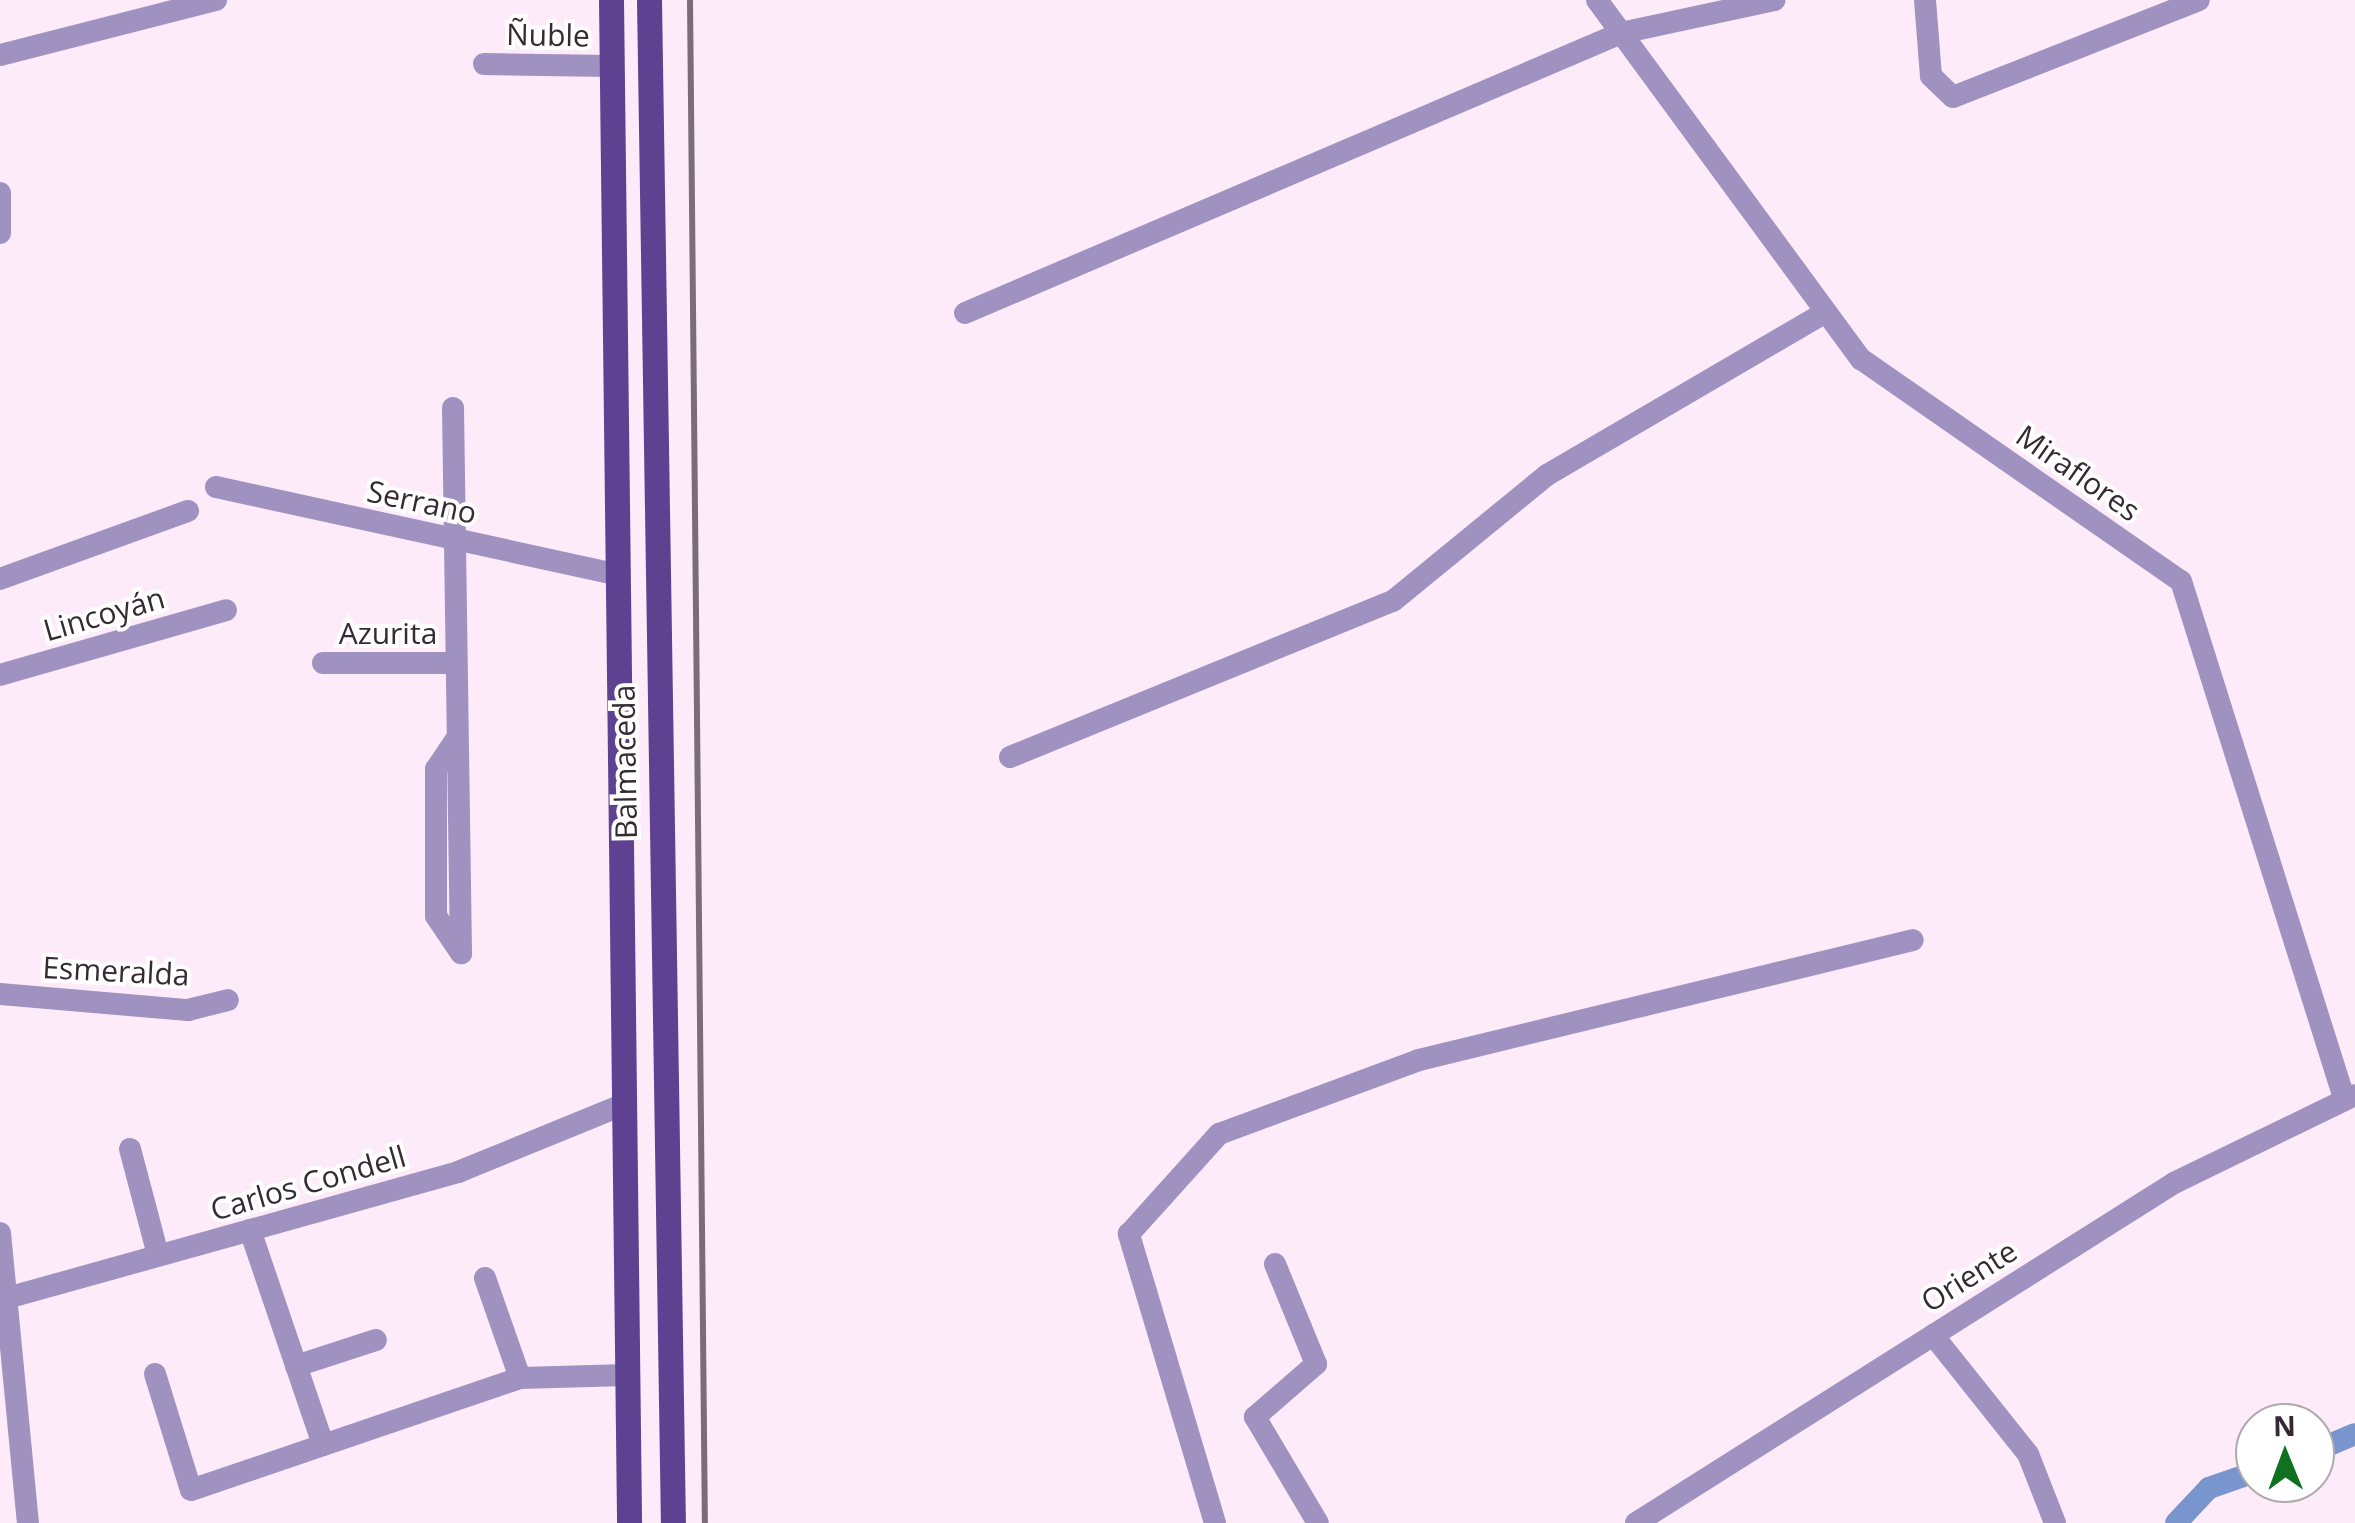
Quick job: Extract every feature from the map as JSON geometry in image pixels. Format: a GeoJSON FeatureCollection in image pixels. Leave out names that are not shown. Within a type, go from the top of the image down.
{"type":"FeatureCollection","features":[{"type":"Feature","properties":{"kind":"main road","name":"Balmaceda"},"geometry":{"type":"LineString","coordinates":[[611,0],[628,1523]]}},
{"type":"Feature","properties":{"kind":"main road","name":"Balmaceda"},"geometry":{"type":"LineString","coordinates":[[649,0],[674,1523]]}},
{"type":"Feature","properties":{"kind":"street"},"geometry":{"type":"LineString","coordinates":[[0,55],[216,0]]}},
{"type":"Feature","properties":{"kind":"street","name":"Miraflores"},"geometry":{"type":"LineString","coordinates":[[1597,0],[1861,359],[2182,581],[2349,1096]]}},
{"type":"Feature","properties":{"kind":"street"},"geometry":{"type":"LineString","coordinates":[[964,312],[1621,33],[1775,0]]}},
{"type":"Feature","properties":{"kind":"street"},"geometry":{"type":"LineString","coordinates":[[1925,0],[1931,76],[1953,98],[2199,0]]}},
{"type":"Feature","properties":{"kind":"street","name":"Ñuble"},"geometry":{"type":"LineString","coordinates":[[484,64],[611,66]]}},
{"type":"Feature","properties":{"kind":"street"},"geometry":{"type":"LineString","coordinates":[[0,194],[0,233]]}},
{"type":"Feature","properties":{"kind":"street"},"geometry":{"type":"LineString","coordinates":[[1010,757],[1393,601],[1547,475],[1826,312]]}},
{"type":"Feature","properties":{"kind":"street"},"geometry":{"type":"LineString","coordinates":[[453,408],[451,539],[456,741],[458,837],[461,953],[436,916],[436,769],[456,741]]}},
{"type":"Feature","properties":{"kind":"street","name":"Serrano"},"geometry":{"type":"LineString","coordinates":[[216,487],[615,574]]}},
{"type":"Feature","properties":{"kind":"street"},"geometry":{"type":"LineString","coordinates":[[0,579],[188,511]]}},
{"type":"Feature","properties":{"kind":"street","name":"Lincoyán"},"geometry":{"type":"LineString","coordinates":[[0,676],[226,610]]}},
{"type":"Feature","properties":{"kind":"street","name":"Azurita"},"geometry":{"type":"LineString","coordinates":[[323,664],[454,663]]}},
{"type":"Feature","properties":{"kind":"street"},"geometry":{"type":"LineString","coordinates":[[1215,1523],[1128,1234],[1219,1134],[1418,1060],[1913,940]]}},
{"type":"Feature","properties":{"kind":"street","name":"Esmeralda"},"geometry":{"type":"LineString","coordinates":[[0,994],[188,1010],[228,1000]]}},
{"type":"Feature","properties":{"kind":"street","name":"Oriente"},"geometry":{"type":"LineString","coordinates":[[1636,1523],[2174,1183],[2349,1096]]}},
{"type":"Feature","properties":{"kind":"street","name":"Carlos Condell"},"geometry":{"type":"LineString","coordinates":[[2,1299],[458,1172],[625,1104]]}},
{"type":"Feature","properties":{"kind":"street"},"geometry":{"type":"LineString","coordinates":[[130,1148],[158,1256]]}},
{"type":"Feature","properties":{"kind":"street"},"geometry":{"type":"LineString","coordinates":[[250,1230],[323,1445]]}},
{"type":"Feature","properties":{"kind":"street"},"geometry":{"type":"LineString","coordinates":[[0,1233],[8,1412],[28,1523]]}},
{"type":"Feature","properties":{"kind":"street"},"geometry":{"type":"LineString","coordinates":[[1275,1264],[1316,1364],[1255,1417],[1318,1523]]}},
{"type":"Feature","properties":{"kind":"street"},"geometry":{"type":"LineString","coordinates":[[486,1278],[520,1378]]}},
{"type":"Feature","properties":{"kind":"street"},"geometry":{"type":"LineString","coordinates":[[1933,1335],[2028,1454],[2055,1523]]}},
{"type":"Feature","properties":{"kind":"street"},"geometry":{"type":"LineString","coordinates":[[296,1366],[376,1340]]}},
{"type":"Feature","properties":{"kind":"street"},"geometry":{"type":"LineString","coordinates":[[155,1374],[192,1490],[520,1378],[627,1375]]}},
{"type":"Feature","properties":{"kind":"waterway"},"geometry":{"type":"LineString","coordinates":[[2335,1442],[2355,1434]]}},
{"type":"Feature","properties":{"kind":"waterway"},"geometry":{"type":"LineString","coordinates":[[2176,1523],[2209,1488],[2235,1479]]}},
{"type":"Feature","properties":{"kind":"railway"},"geometry":{"type":"LineString","coordinates":[[690,0],[705,1523]]}}]}
